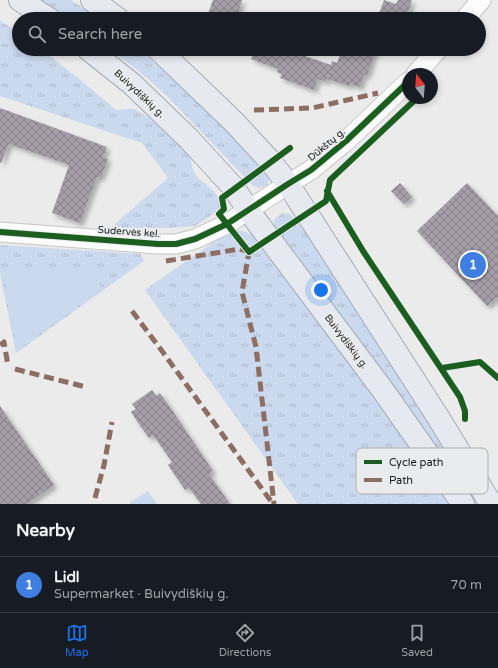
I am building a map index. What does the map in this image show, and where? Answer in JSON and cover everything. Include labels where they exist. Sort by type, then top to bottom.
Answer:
[{"type":"main road","points":[[20,0],[38,12]]},
{"type":"main road","points":[[92,0],[108,12]]},
{"type":"main road","name":"Buivydiškių g.","points":[[97,56],[132,84],[189,139],[234,188],[248,210],[382,389],[424,448]]},
{"type":"main road","points":[[165,56],[234,122],[271,162],[288,184],[457,448]]},
{"type":"main road","name":"Buivydiškių g.","points":[[456,494],[463,504]]},
{"type":"main road","points":[[486,494],[492,504]]},
{"type":"street","points":[[471,12],[481,0]]},
{"type":"street","points":[[421,68],[432,56]]},
{"type":"street","name":"Dūkštų g.","points":[[248,210],[310,170],[346,141],[402,88]]},
{"type":"street","name":"Sudervės kel.","points":[[0,232],[158,244],[176,244],[201,236],[227,224],[248,210]]},
{"type":"green space","points":[[38,0],[71,0],[89,12],[57,12]]},
{"type":"green space","points":[[0,21],[12,28],[12,56],[50,56],[116,110],[134,109],[172,137],[189,154],[192,167],[197,176],[218,196],[220,208],[195,226],[171,228],[110,228],[168,178],[142,143],[0,96]]},
{"type":"green space","points":[[119,56],[146,56],[179,83],[226,129],[267,173],[269,180],[267,185],[260,188],[253,186],[168,97],[146,77]]},
{"type":"green space","points":[[282,213],[290,214],[302,226],[447,448],[432,448],[274,229],[274,220]]},
{"type":"green space","points":[[237,230],[255,236],[415,448],[356,448],[356,494],[446,494],[453,504],[298,504],[145,290],[224,235]]},
{"type":"green space","points":[[0,245],[141,254],[144,261],[16,353],[0,273]]},
{"type":"green space","points":[[98,270],[101,290],[18,349],[3,271]]},
{"type":"green space","points":[[148,491],[157,504],[129,503]]},
{"type":"green space","points":[[466,494],[477,494],[483,504],[473,504]]},
{"type":"building","points":[[213,0],[242,0],[239,10],[241,10],[240,12],[209,12]]},
{"type":"building","points":[[384,0],[396,4],[398,0],[412,0],[408,12],[380,12]]},
{"type":"building","points":[[252,56],[305,56],[331,65],[332,61],[337,63],[340,56],[374,56],[367,76],[364,75],[360,87],[350,84],[349,86],[327,79],[326,82],[318,79],[314,90],[280,78],[282,74],[277,72],[278,69],[251,59]]},
{"type":"building","points":[[0,108],[107,147],[103,157],[108,159],[101,178],[97,177],[80,223],[52,213],[69,165],[9,144],[0,163]]},
{"type":"building","points":[[400,183],[412,197],[404,204],[391,191]]},
{"type":"building","points":[[467,183],[498,216],[498,297],[487,306],[417,231]]},
{"type":"building","points":[[152,390],[156,396],[160,393],[172,410],[213,471],[209,474],[230,504],[201,504],[189,488],[185,490],[168,465],[172,462],[153,435],[149,438],[141,427],[131,412],[136,409],[132,404]]},
{"type":"building","points":[[0,406],[54,485],[27,504],[0,504]]},
{"type":"marked path","points":[[254,110],[312,108],[378,93]]},
{"type":"marked path","points":[[166,261],[240,249],[249,252]]},
{"type":"marked path","points":[[251,250],[249,252],[242,292],[256,347],[274,504]]},
{"type":"marked path","points":[[132,311],[273,504]]},
{"type":"marked path","points":[[0,345],[4,342],[8,366]]},
{"type":"marked path","points":[[15,369],[86,387]]},
{"type":"marked path","points":[[95,498],[104,465],[112,422]]},
{"type":"cycle path","points":[[0,232],[158,244],[176,244],[195,239],[227,224],[311,170],[346,141],[402,88]]},
{"type":"cycle path","points":[[290,148],[222,198],[224,209],[219,214],[249,252],[326,201],[330,180],[411,104]]},
{"type":"cycle path","points":[[327,191],[363,251],[460,397],[465,411],[465,419]]},
{"type":"cycle path","points":[[442,368],[480,362],[498,378]]},
{"type":"place","name":"Lidl","points":[[473,265]]}]
